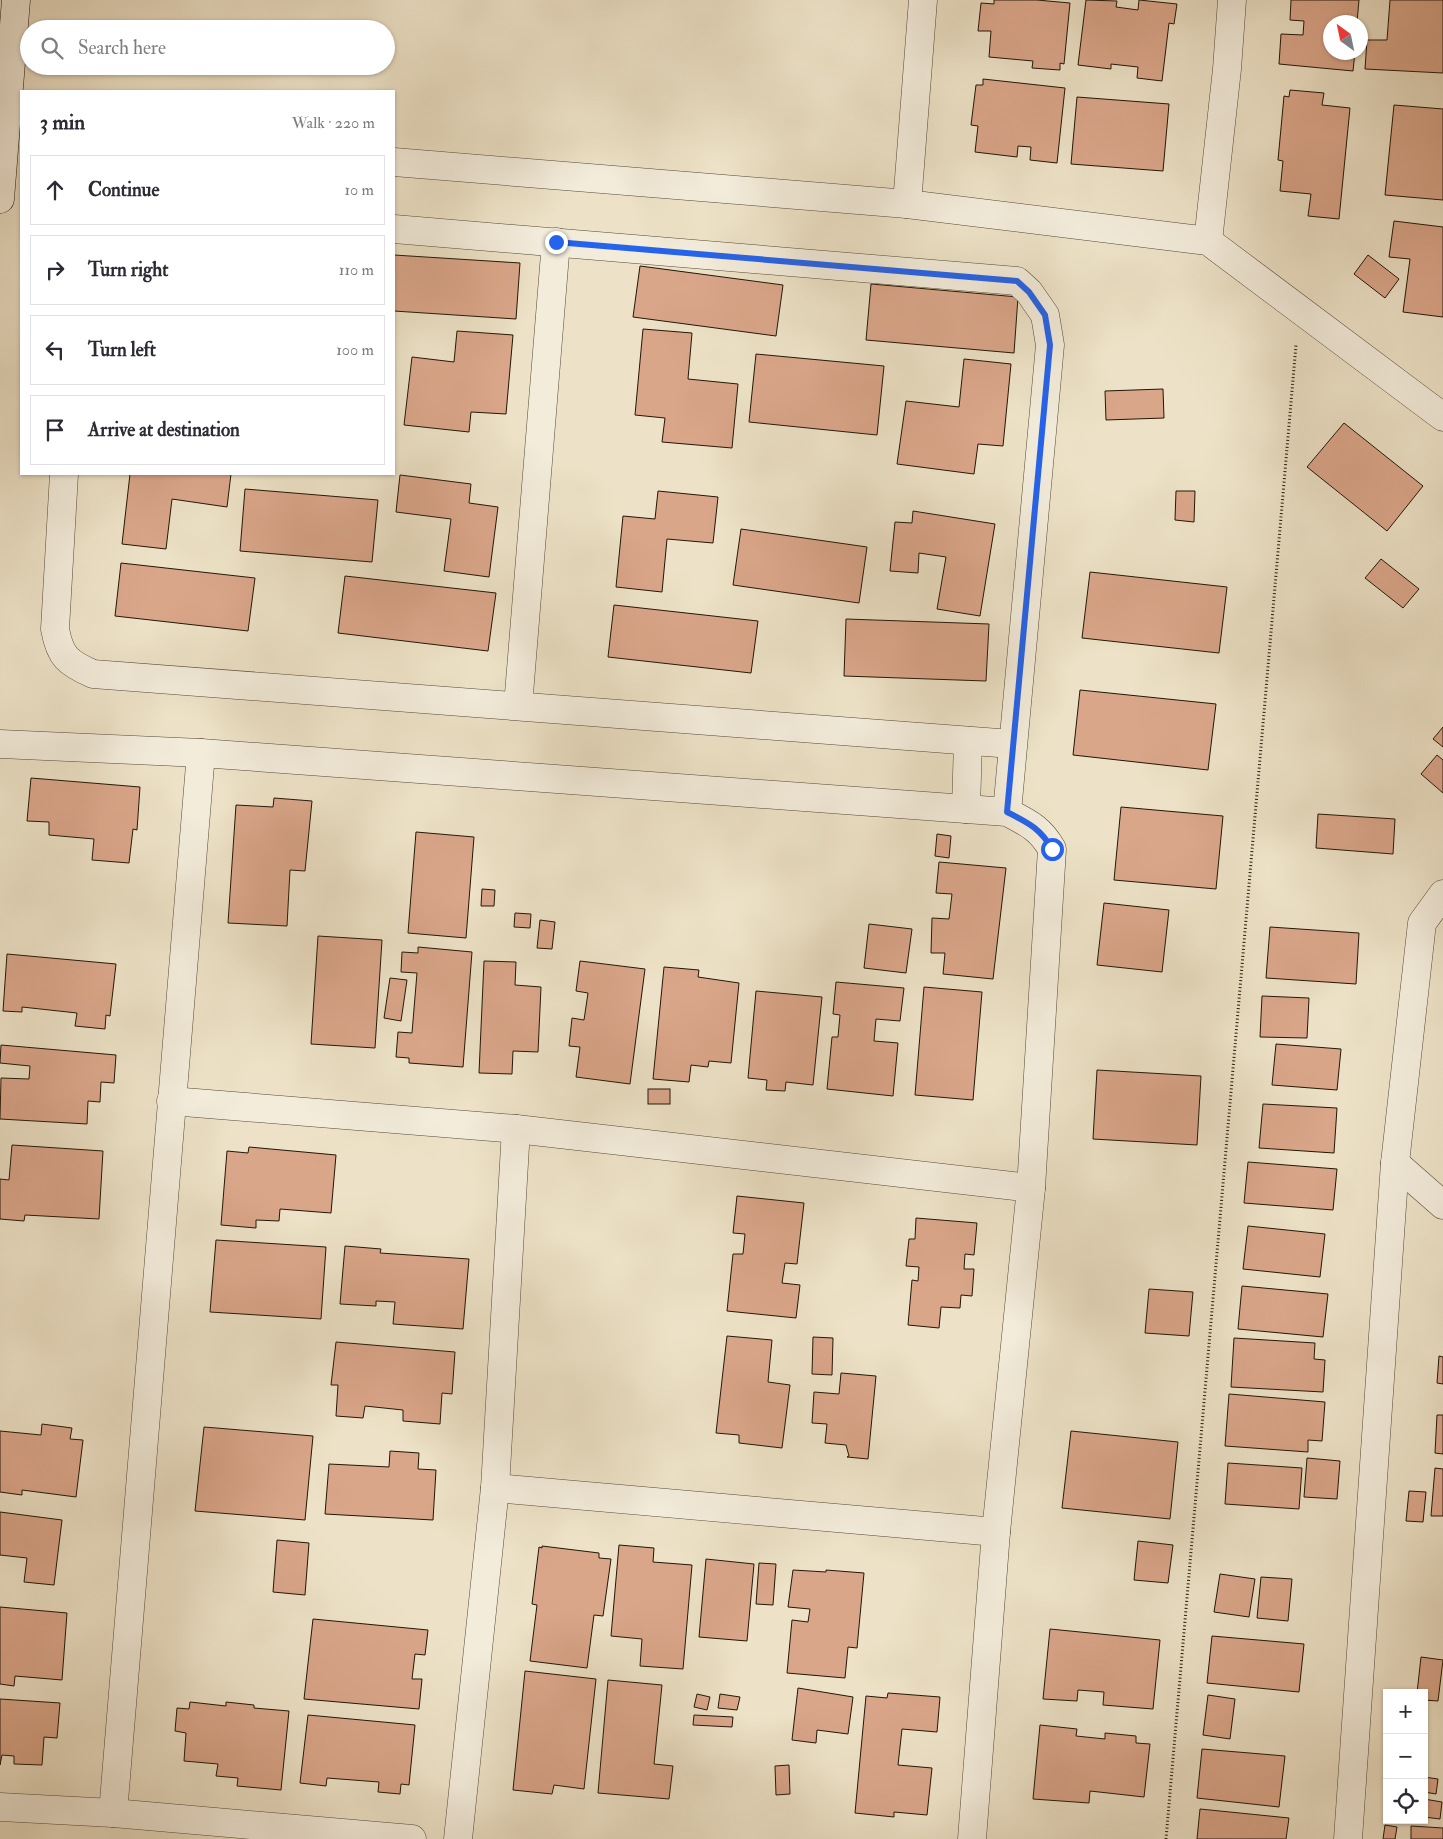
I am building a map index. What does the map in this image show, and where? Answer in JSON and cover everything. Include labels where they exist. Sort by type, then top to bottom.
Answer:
[{"type":"street","points":[[0,199],[14,130],[16,0]]},
{"type":"street","points":[[907,204],[923,0]]},
{"type":"street","points":[[1208,241],[1227,68],[1232,0]]},
{"type":"street","points":[[395,162],[907,204],[1208,241],[1440,408]]},
{"type":"street","points":[[395,229],[1017,281],[1029,292],[1045,315],[1050,345],[1007,812]]},
{"type":"street","points":[[518,706],[556,242]]},
{"type":"street","points":[[64,475],[55,629],[58,647],[69,662],[93,674],[1012,744]]},
{"type":"street","points":[[966,809],[968,741]]},
{"type":"street","points":[[0,744],[201,753],[1007,812],[1031,824],[1040,831],[1052,849],[1031,1188],[996,1532],[972,1839]]},
{"type":"street","points":[[113,1814],[201,753]]},
{"type":"street","points":[[1348,1839],[1395,1163],[1422,923],[1443,894]]},
{"type":"street","points":[[171,1101],[516,1129],[1031,1188]]},
{"type":"street","points":[[458,1839],[495,1488],[516,1129]]},
{"type":"street","points":[[1395,1163],[1443,1205]]},
{"type":"street","points":[[495,1488],[996,1532]]},
{"type":"street","points":[[0,1807],[113,1814],[412,1839]]},
{"type":"path","points":[[1166,1839],[1299,308]]},
{"type":"building","points":[[994,0],[1037,0],[1070,3],[1064,64],[1060,63],[1060,70],[1032,68],[1033,61],[989,57],[991,31],[978,31],[981,3],[994,4]]},
{"type":"building","points":[[1086,0],[1117,1],[1116,7],[1138,10],[1139,0],[1177,4],[1174,24],[1169,23],[1162,81],[1137,78],[1138,67],[1111,64],[1111,69],[1078,65]]},
{"type":"building","points":[[1291,0],[1359,0],[1358,15],[1323,15],[1323,60],[1354,60],[1353,71],[1279,64],[1281,34],[1303,35],[1304,21],[1290,20]]},
{"type":"building","points":[[1390,0],[1443,0],[1443,73],[1365,69],[1366,60],[1368,60],[1368,40],[1387,40]]},
{"type":"building","points":[[983,79],[1065,88],[1057,163],[1030,160],[1031,147],[1018,146],[1017,157],[975,152],[978,126],[971,125],[976,85],[983,85]]},
{"type":"building","points":[[1290,90],[1324,93],[1322,105],[1350,108],[1339,219],[1308,216],[1311,194],[1280,191],[1283,161],[1278,160],[1284,96],[1289,97]]},
{"type":"building","points":[[1077,97],[1169,104],[1163,171],[1071,164]]},
{"type":"building","points":[[1394,105],[1443,109],[1443,200],[1385,195]]},
{"type":"building","points":[[1394,221],[1443,227],[1443,317],[1403,312],[1410,259],[1389,257]]},
{"type":"building","points":[[395,255],[520,263],[516,319],[395,311]]},
{"type":"building","points":[[1368,255],[1399,279],[1385,298],[1354,274]]},
{"type":"building","points":[[640,266],[783,285],[776,336],[633,317]]},
{"type":"building","points":[[871,284],[1018,297],[1014,353],[866,340]]},
{"type":"building","points":[[643,329],[692,333],[688,379],[738,384],[732,448],[662,442],[665,418],[635,415]]},
{"type":"building","points":[[457,331],[513,335],[506,414],[471,412],[469,432],[404,425],[412,357],[454,362]]},
{"type":"building","points":[[756,354],[884,366],[877,435],[749,422]]},
{"type":"building","points":[[964,359],[1011,364],[1003,446],[978,444],[974,474],[897,464],[906,401],[959,407]]},
{"type":"building","points":[[1163,389],[1164,418],[1106,420],[1105,391]]},
{"type":"building","points":[[1344,423],[1423,486],[1387,531],[1307,467]]},
{"type":"building","points":[[130,475],[231,475],[227,507],[172,499],[166,549],[122,544]]},
{"type":"building","points":[[400,475],[471,484],[469,503],[498,507],[489,577],[444,571],[451,519],[396,512]]},
{"type":"building","points":[[245,489],[378,500],[372,562],[240,551]]},
{"type":"building","points":[[658,491],[718,497],[713,543],[667,539],[662,592],[616,587],[623,516],[655,519]]},
{"type":"building","points":[[1176,491],[1195,491],[1194,522],[1175,520]]},
{"type":"building","points":[[913,511],[995,524],[980,616],[937,609],[946,557],[919,553],[918,573],[890,571],[895,522],[912,523]]},
{"type":"building","points":[[741,529],[867,547],[859,603],[733,585]]},
{"type":"building","points":[[1381,559],[1419,589],[1403,608],[1365,578]]},
{"type":"building","points":[[121,563],[255,578],[248,631],[115,616]]},
{"type":"building","points":[[1090,572],[1227,587],[1219,653],[1082,638]]},
{"type":"building","points":[[345,576],[496,593],[488,651],[338,633]]},
{"type":"building","points":[[614,605],[758,621],[751,673],[608,657]]},
{"type":"building","points":[[846,619],[989,624],[986,681],[844,676]]},
{"type":"building","points":[[1080,690],[1216,704],[1208,770],[1073,755]]},
{"type":"building","points":[[1443,727],[1443,747],[1433,739]]},
{"type":"building","points":[[1437,755],[1443,760],[1443,793],[1421,774]]},
{"type":"building","points":[[31,778],[140,787],[137,830],[133,829],[129,863],[92,860],[94,839],[49,835],[49,822],[27,821]]},
{"type":"building","points":[[274,798],[312,801],[305,871],[290,870],[287,926],[228,923],[236,805],[273,807]]},
{"type":"building","points":[[1121,807],[1223,816],[1216,889],[1114,880]]},
{"type":"building","points":[[1318,814],[1395,819],[1393,854],[1316,848]]},
{"type":"building","points":[[416,832],[474,837],[466,938],[408,933]]},
{"type":"building","points":[[937,834],[951,836],[949,858],[935,856]]},
{"type":"building","points":[[939,862],[1006,868],[993,979],[943,974],[945,953],[931,953],[932,918],[949,919],[952,894],[936,893]]},
{"type":"building","points":[[482,889],[495,890],[494,906],[481,906]]},
{"type":"building","points":[[1104,903],[1169,910],[1162,972],[1097,965]]},
{"type":"building","points":[[515,913],[531,914],[530,928],[514,927]]},
{"type":"building","points":[[540,920],[555,922],[552,949],[537,948]]},
{"type":"building","points":[[869,924],[912,929],[906,973],[864,968]]},
{"type":"building","points":[[1270,927],[1359,933],[1356,984],[1266,978]]},
{"type":"building","points":[[318,936],[382,940],[375,1048],[311,1044]]},
{"type":"building","points":[[418,947],[472,952],[463,1067],[409,1063],[409,1058],[396,1057],[398,1032],[412,1033],[417,973],[401,972],[402,952],[418,953]]},
{"type":"building","points":[[7,954],[116,964],[110,1016],[106,1015],[105,1029],[75,1026],[77,1013],[22,1007],[22,1012],[3,1011]]},
{"type":"building","points":[[484,961],[516,962],[515,985],[541,987],[538,1052],[513,1051],[512,1074],[479,1073]]},
{"type":"building","points":[[580,961],[645,969],[630,1084],[576,1077],[580,1047],[569,1046],[572,1018],[584,1020],[588,993],[576,991]]},
{"type":"building","points":[[664,967],[699,970],[698,977],[739,983],[731,1063],[709,1061],[708,1067],[691,1065],[689,1082],[653,1079]]},
{"type":"building","points":[[390,978],[407,980],[401,1021],[384,1018]]},
{"type":"building","points":[[836,982],[904,988],[900,1021],[876,1019],[874,1041],[898,1043],[893,1096],[827,1089],[832,1037],[838,1037],[840,1015],[833,1014]]},
{"type":"building","points":[[924,987],[982,992],[973,1100],[915,1095]]},
{"type":"building","points":[[756,991],[822,997],[813,1085],[786,1082],[785,1091],[766,1090],[767,1080],[748,1078]]},
{"type":"building","points":[[1262,996],[1309,998],[1307,1038],[1260,1037]]},
{"type":"building","points":[[1276,1044],[1341,1049],[1337,1090],[1272,1085]]},
{"type":"building","points":[[1,1045],[116,1055],[114,1083],[101,1082],[100,1102],[88,1101],[87,1124],[0,1119],[1,1078],[29,1079],[30,1066],[0,1063]]},
{"type":"building","points":[[1097,1070],[1201,1076],[1197,1145],[1093,1139]]},
{"type":"building","points":[[648,1089],[670,1089],[670,1104],[648,1104]]},
{"type":"building","points":[[1263,1104],[1337,1108],[1334,1153],[1259,1148]]},
{"type":"building","points":[[12,1145],[103,1151],[99,1219],[25,1215],[24,1221],[0,1219],[0,1179],[9,1180]]},
{"type":"building","points":[[249,1147],[336,1155],[331,1213],[280,1209],[279,1221],[256,1220],[256,1228],[221,1225],[227,1151],[248,1153]]},
{"type":"building","points":[[1248,1162],[1337,1169],[1333,1210],[1244,1203]]},
{"type":"building","points":[[737,1196],[804,1203],[797,1264],[785,1263],[782,1283],[800,1285],[796,1318],[727,1311],[733,1254],[743,1254],[745,1234],[733,1233]]},
{"type":"building","points":[[916,1218],[977,1223],[974,1255],[965,1254],[964,1269],[974,1269],[972,1296],[961,1295],[960,1308],[941,1307],[939,1328],[908,1325],[912,1280],[918,1281],[919,1267],[906,1266],[909,1239],[915,1239]]},
{"type":"building","points":[[1248,1226],[1325,1234],[1320,1277],[1243,1269]]},
{"type":"building","points":[[216,1240],[326,1247],[321,1319],[210,1312]]},
{"type":"building","points":[[345,1246],[381,1249],[380,1253],[469,1259],[463,1329],[393,1324],[395,1302],[376,1301],[376,1306],[340,1304]]},
{"type":"building","points":[[1242,1286],[1328,1294],[1323,1337],[1238,1329]]},
{"type":"building","points":[[1149,1289],[1193,1292],[1189,1336],[1145,1333]]},
{"type":"building","points":[[727,1336],[772,1340],[768,1382],[790,1385],[782,1448],[739,1443],[739,1435],[716,1433]]},
{"type":"building","points":[[813,1337],[833,1338],[832,1375],[812,1374]]},
{"type":"building","points":[[1234,1338],[1315,1343],[1314,1359],[1325,1360],[1323,1392],[1231,1387]]},
{"type":"building","points":[[336,1342],[455,1352],[452,1394],[442,1393],[440,1424],[403,1421],[403,1410],[365,1406],[363,1418],[336,1416],[338,1385],[331,1385]]},
{"type":"building","points":[[1439,1356],[1443,1357],[1443,1384],[1437,1383]]},
{"type":"building","points":[[841,1373],[876,1376],[868,1459],[847,1457],[849,1456],[846,1445],[825,1443],[827,1424],[812,1423],[814,1392],[839,1394]]},
{"type":"building","points":[[1229,1394],[1325,1402],[1322,1441],[1308,1440],[1308,1452],[1225,1446]]},
{"type":"building","points":[[1437,1415],[1443,1415],[1443,1454],[1435,1453]]},
{"type":"building","points":[[42,1424],[72,1428],[70,1439],[83,1440],[76,1497],[22,1490],[22,1495],[0,1492],[0,1431],[41,1435]]},
{"type":"building","points":[[204,1427],[313,1436],[305,1520],[195,1511]]},
{"type":"building","points":[[1071,1431],[1178,1442],[1170,1519],[1062,1508]]},
{"type":"building","points":[[390,1451],[419,1453],[418,1469],[436,1470],[433,1520],[325,1514],[329,1464],[389,1467]]},
{"type":"building","points":[[1307,1458],[1340,1461],[1337,1499],[1304,1497]]},
{"type":"building","points":[[1228,1463],[1302,1468],[1299,1509],[1225,1504]]},
{"type":"building","points":[[1435,1468],[1443,1469],[1443,1516],[1431,1516]]},
{"type":"building","points":[[1409,1491],[1426,1492],[1423,1522],[1406,1521]]},
{"type":"building","points":[[0,1512],[62,1520],[54,1585],[24,1582],[27,1558],[0,1555]]},
{"type":"building","points":[[277,1540],[309,1543],[305,1595],[273,1592]]},
{"type":"building","points":[[1138,1541],[1173,1545],[1168,1583],[1134,1580]]},
{"type":"building","points":[[619,1545],[654,1548],[653,1562],[692,1565],[683,1669],[640,1666],[642,1639],[611,1636]]},
{"type":"building","points":[[542,1546],[599,1553],[599,1558],[611,1559],[603,1616],[594,1615],[587,1668],[530,1661],[537,1605],[532,1604],[539,1547],[542,1548]]},
{"type":"building","points":[[706,1559],[754,1564],[747,1641],[699,1637]]},
{"type":"building","points":[[759,1563],[776,1564],[773,1605],[756,1604]]},
{"type":"building","points":[[793,1570],[864,1573],[857,1648],[848,1647],[845,1678],[787,1673],[792,1620],[808,1622],[810,1609],[788,1607]]},
{"type":"building","points":[[1220,1574],[1255,1579],[1249,1617],[1214,1612]]},
{"type":"building","points":[[1261,1577],[1292,1579],[1288,1621],[1257,1618]]},
{"type":"building","points":[[0,1607],[67,1613],[62,1680],[15,1676],[14,1686],[0,1684]]},
{"type":"building","points":[[313,1619],[428,1630],[425,1655],[415,1654],[412,1679],[422,1679],[419,1709],[304,1699]]},
{"type":"building","points":[[1050,1629],[1160,1640],[1153,1709],[1103,1705],[1104,1692],[1078,1690],[1077,1701],[1043,1699]]},
{"type":"building","points":[[1212,1636],[1304,1644],[1299,1692],[1207,1683]]},
{"type":"building","points":[[1421,1657],[1443,1660],[1438,1701],[1428,1700],[1428,1689],[1417,1689]]},
{"type":"building","points":[[525,1671],[596,1679],[584,1789],[554,1785],[552,1794],[513,1790]]},
{"type":"building","points":[[608,1680],[662,1685],[654,1764],[673,1766],[669,1799],[598,1793]]},
{"type":"building","points":[[798,1688],[853,1697],[848,1734],[817,1730],[816,1743],[792,1740]]},
{"type":"building","points":[[888,1693],[940,1697],[937,1732],[902,1729],[898,1765],[932,1768],[927,1815],[894,1812],[894,1817],[855,1813],[866,1696],[887,1698]]},
{"type":"building","points":[[697,1694],[710,1697],[707,1710],[694,1707]]},
{"type":"building","points":[[720,1694],[740,1697],[737,1710],[718,1708]]},
{"type":"building","points":[[1208,1695],[1235,1699],[1230,1739],[1203,1735]]},
{"type":"building","points":[[0,1699],[60,1703],[57,1738],[44,1737],[42,1765],[14,1764],[14,1756],[2,1755],[0,1765]]},
{"type":"building","points":[[190,1702],[226,1706],[226,1702],[254,1705],[254,1708],[289,1711],[281,1790],[237,1786],[238,1778],[216,1776],[218,1764],[184,1761],[186,1733],[175,1731],[177,1708],[189,1709]]},
{"type":"building","points":[[308,1715],[415,1725],[409,1785],[401,1784],[400,1794],[378,1792],[379,1782],[327,1778],[326,1786],[300,1783]]},
{"type":"building","points":[[694,1715],[733,1717],[732,1727],[693,1725]]},
{"type":"building","points":[[1040,1725],[1077,1729],[1076,1736],[1105,1739],[1105,1733],[1136,1736],[1136,1743],[1150,1744],[1144,1797],[1090,1791],[1089,1803],[1033,1799]]},
{"type":"building","points":[[1202,1749],[1285,1756],[1279,1807],[1197,1798]]},
{"type":"building","points":[[789,1765],[790,1794],[776,1795],[775,1766]]},
{"type":"building","points":[[1428,1778],[1438,1779],[1436,1794],[1428,1793]]},
{"type":"building","points":[[1428,1800],[1442,1802],[1440,1819],[1428,1818]]},
{"type":"building","points":[[1200,1809],[1289,1818],[1286,1839],[1197,1839]]},
{"type":"building","points":[[1385,1825],[1397,1827],[1395,1839],[1383,1839]]},
{"type":"building","points":[[1411,1826],[1443,1828],[1443,1839],[1411,1839]]},
{"type":"route","points":[[556,242],[1017,281],[1029,292],[1045,315],[1050,345],[1007,812],[1031,824],[1040,831],[1052,849]]}]
